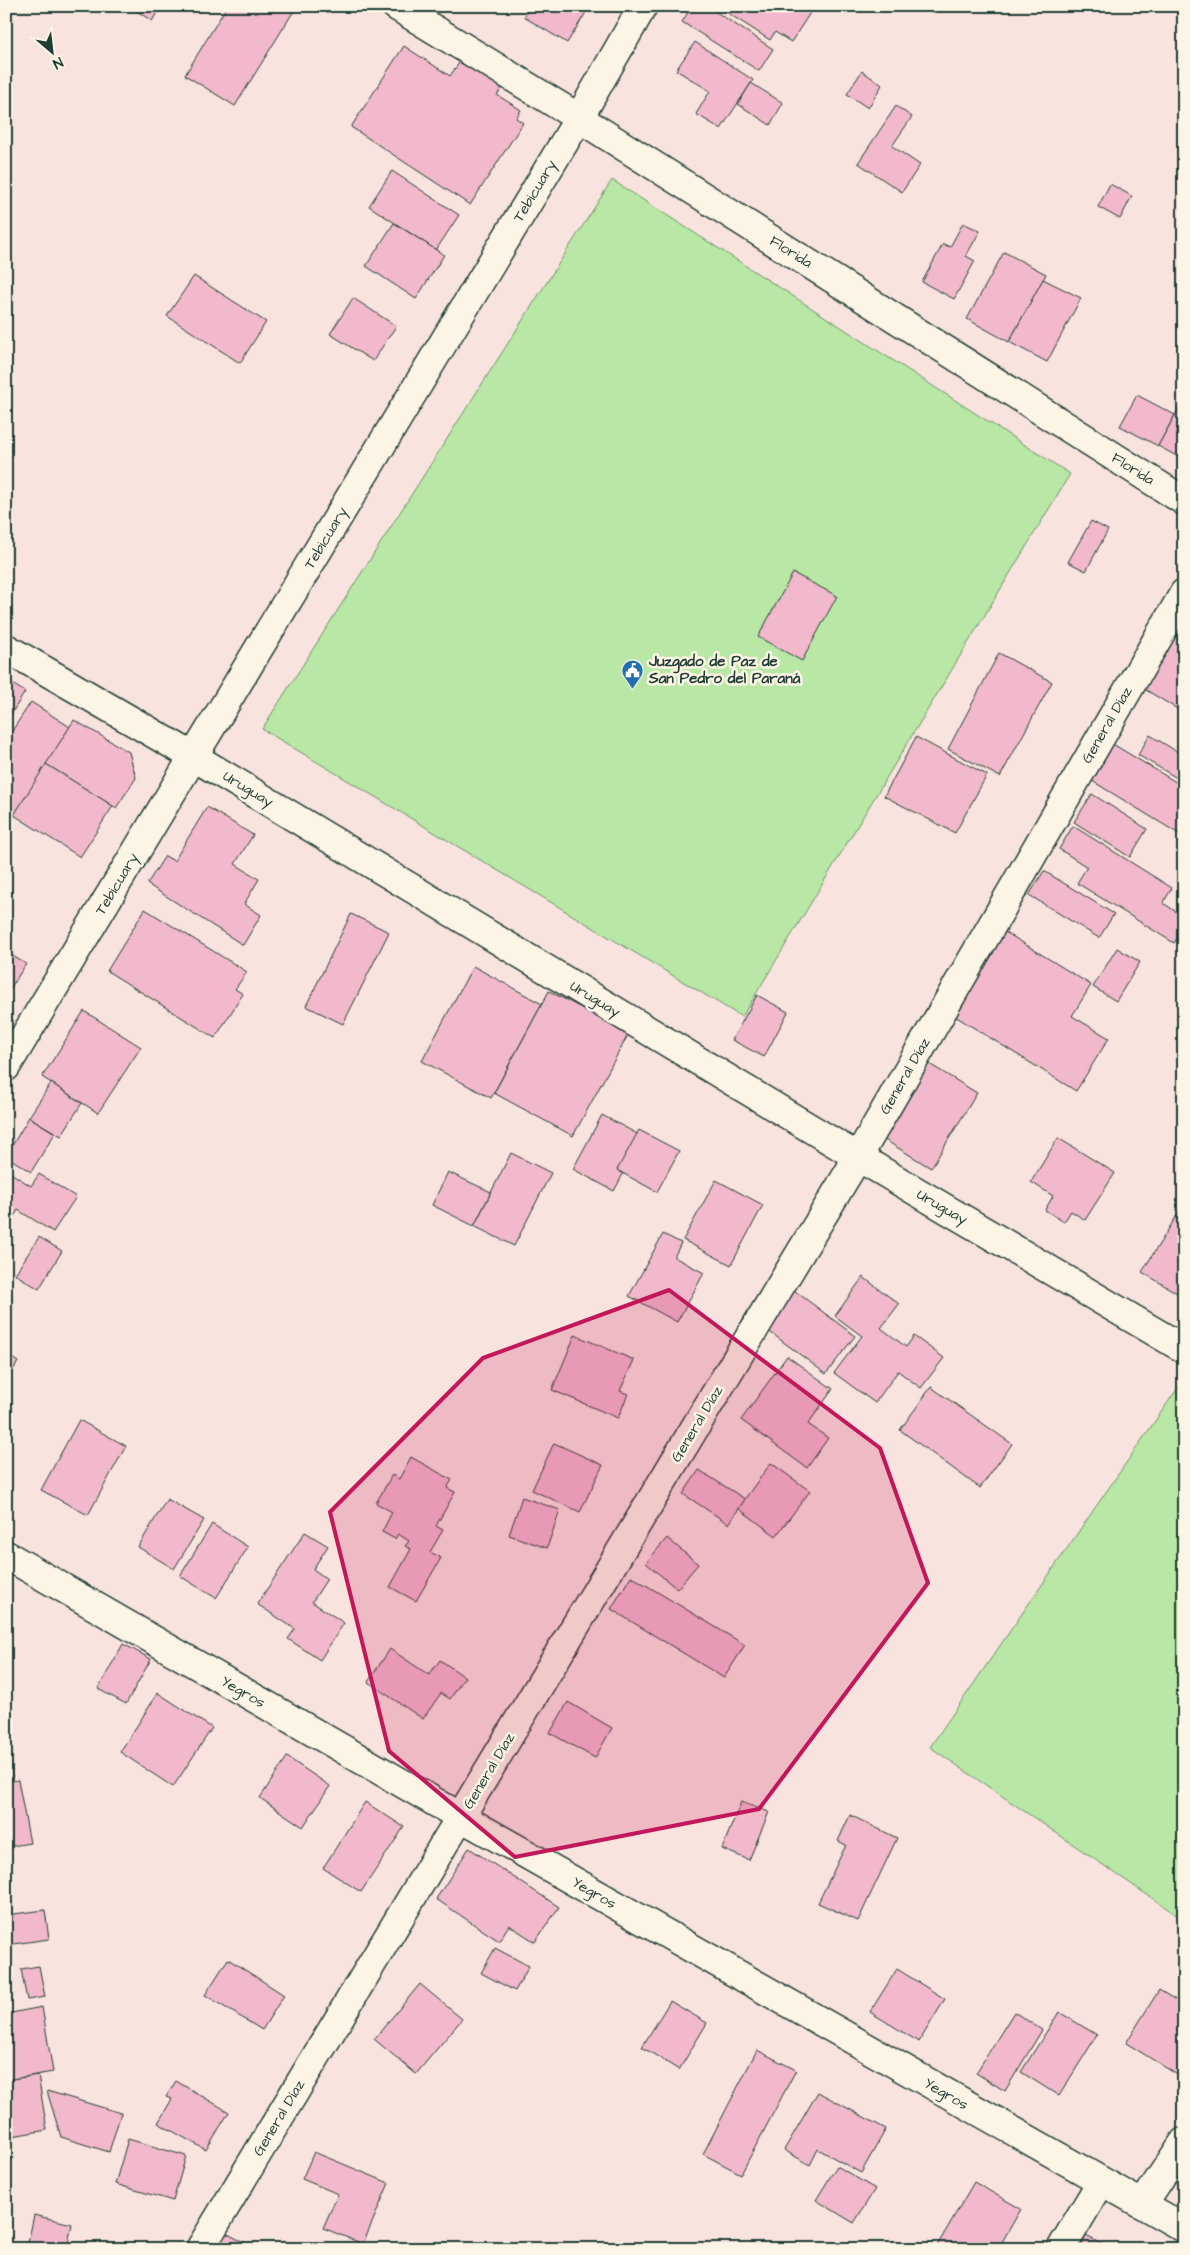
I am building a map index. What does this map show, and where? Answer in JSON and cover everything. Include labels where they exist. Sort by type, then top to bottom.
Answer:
[{"type":"street","name":"Florida","points":[[396,6],[579,118],[1184,501]]},
{"type":"street","name":"Tebicuary","points":[[6,1067],[579,118],[643,6]]},
{"type":"street","name":"General Díaz","points":[[200,2249],[858,1157],[1184,593]]},
{"type":"street","name":"Uruguay","points":[[6,648],[194,757],[858,1157],[1184,1349]]},
{"type":"street","name":"Yegros","points":[[6,1555],[461,1817],[1184,2228]]},
{"type":"street","points":[[1143,2204],[1184,2142]]},
{"type":"street","points":[[1061,2249],[1101,2182]]},
{"type":"highlighted area","points":[[669,1290],[880,1448],[928,1583],[759,1809],[515,1857],[389,1751],[330,1512],[483,1358]]},
{"type":"green space","points":[[612,180],[1070,474],[742,1017],[262,729]]},
{"type":"green space","points":[[1184,1379],[1184,1920],[930,1747]]},
{"type":"building","points":[[129,6],[161,6],[152,21]]},
{"type":"building","points":[[227,6],[291,6],[295,9],[235,106],[185,75]]},
{"type":"building","points":[[531,6],[590,6],[567,43],[524,17]]},
{"type":"building","points":[[692,6],[707,6],[773,49],[759,71],[682,22]]},
{"type":"building","points":[[722,6],[800,6],[810,13],[791,42],[775,32],[770,40],[720,8]]},
{"type":"building","points":[[695,42],[753,80],[721,129],[696,114],[710,91],[676,70]]},
{"type":"building","points":[[404,46],[450,76],[461,60],[503,87],[497,95],[521,110],[516,118],[523,123],[470,205],[351,127]]},
{"type":"building","points":[[862,71],[882,85],[868,108],[847,94]]},
{"type":"building","points":[[751,83],[783,103],[770,125],[738,104]]},
{"type":"building","points":[[896,106],[912,117],[892,146],[920,165],[902,192],[858,163]]},
{"type":"building","points":[[392,171],[459,215],[436,250],[369,206]]},
{"type":"building","points":[[1110,184],[1132,196],[1120,219],[1098,207]]},
{"type":"building","points":[[394,223],[444,255],[416,299],[366,266]]},
{"type":"building","points":[[963,223],[980,231],[966,256],[975,261],[954,299],[922,282],[943,244],[950,247]]},
{"type":"building","points":[[1004,252],[1046,274],[1009,342],[967,319]]},
{"type":"building","points":[[194,276],[266,322],[240,363],[167,316]]},
{"type":"building","points":[[1043,279],[1081,298],[1047,362],[1009,342]]},
{"type":"building","points":[[353,298],[396,326],[373,361],[330,334]]},
{"type":"building","points":[[1137,395],[1175,415],[1158,446],[1120,426]]},
{"type":"building","points":[[1184,399],[1184,460],[1158,446]]},
{"type":"building","points":[[1091,521],[1108,530],[1086,571],[1068,562]]},
{"type":"building","points":[[793,573],[837,596],[802,661],[758,637]]},
{"type":"building","points":[[1184,618],[1184,713],[1141,687]]},
{"type":"building","points":[[999,653],[1052,682],[1000,777],[948,749]]},
{"type":"building","points":[[6,680],[25,692],[6,722]]},
{"type":"building","points":[[31,702],[70,727],[11,821],[6,818],[6,740]]},
{"type":"building","points":[[74,720],[129,752],[136,778],[116,808],[46,764]]},
{"type":"building","points":[[1150,735],[1184,756],[1184,767],[1177,778],[1138,755]]},
{"type":"building","points":[[916,737],[987,775],[955,833],[884,796]]},
{"type":"building","points":[[1111,743],[1184,787],[1184,837],[1089,779]]},
{"type":"building","points":[[46,764],[113,806],[80,857],[14,815]]},
{"type":"building","points":[[1092,794],[1147,829],[1130,857],[1074,822]]},
{"type":"building","points":[[207,807],[253,835],[235,864],[259,879],[244,904],[261,915],[243,945],[147,884],[165,856],[174,861]]},
{"type":"building","points":[[1073,826],[1172,888],[1163,903],[1184,917],[1184,927],[1174,943],[1077,883],[1087,867],[1059,849]]},
{"type":"building","points":[[1044,871],[1114,914],[1099,938],[1029,895]]},
{"type":"building","points":[[145,909],[247,972],[235,989],[243,994],[215,1038],[107,971]]},
{"type":"building","points":[[351,914],[389,932],[343,1024],[306,1006]]},
{"type":"building","points":[[1002,930],[1091,985],[1072,1016],[1109,1038],[1076,1091],[950,1013]]},
{"type":"building","points":[[1117,948],[1140,962],[1116,1001],[1093,987]]},
{"type":"building","points":[[6,952],[26,964],[6,995]]},
{"type":"building","points":[[473,966],[542,1004],[491,1098],[422,1061]]},
{"type":"building","points":[[549,991],[629,1033],[573,1136],[494,1093]]},
{"type":"building","points":[[757,995],[788,1012],[764,1057],[732,1040]]},
{"type":"building","points":[[84,1011],[141,1047],[98,1113],[42,1077]]},
{"type":"building","points":[[926,1062],[977,1093],[931,1168],[880,1137]]},
{"type":"building","points":[[51,1083],[82,1103],[61,1136],[29,1117]]},
{"type":"building","points":[[602,1115],[643,1137],[614,1191],[573,1169]]},
{"type":"building","points":[[29,1117],[55,1133],[31,1172],[6,1156]]},
{"type":"building","points":[[639,1130],[679,1151],[657,1192],[617,1170]]},
{"type":"building","points":[[1058,1138],[1115,1173],[1085,1220],[1071,1211],[1064,1222],[1045,1210],[1053,1196],[1031,1182]]},
{"type":"building","points":[[511,1153],[551,1173],[514,1246],[474,1226]]},
{"type":"building","points":[[6,1170],[31,1186],[39,1174],[76,1197],[53,1232],[18,1210],[6,1229]]},
{"type":"building","points":[[448,1172],[491,1192],[474,1226],[432,1205]]},
{"type":"building","points":[[716,1180],[763,1205],[731,1265],[683,1240]]},
{"type":"building","points":[[1184,1204],[1184,1283],[1177,1293],[1142,1272]]},
{"type":"building","points":[[663,1234],[681,1243],[674,1257],[704,1273],[677,1322],[629,1296]]},
{"type":"building","points":[[39,1237],[62,1251],[39,1289],[15,1274]]},
{"type":"building","points":[[863,1277],[899,1304],[881,1328],[906,1347],[914,1336],[944,1358],[921,1388],[898,1371],[875,1403],[834,1373],[862,1336],[835,1316]]},
{"type":"building","points":[[791,1288],[855,1336],[826,1374],[762,1326]]},
{"type":"building","points":[[575,1335],[634,1360],[620,1391],[628,1394],[618,1418],[552,1390]]},
{"type":"building","points":[[6,1354],[18,1362],[6,1381]]},
{"type":"building","points":[[787,1356],[833,1389],[808,1424],[828,1438],[807,1468],[741,1420]]},
{"type":"building","points":[[931,1387],[1012,1444],[980,1488],[900,1430]]},
{"type":"building","points":[[79,1420],[126,1446],[88,1515],[41,1490]]},
{"type":"building","points":[[554,1443],[603,1465],[580,1512],[532,1490]]},
{"type":"building","points":[[411,1457],[452,1480],[447,1488],[455,1492],[436,1526],[443,1530],[430,1552],[441,1558],[416,1601],[390,1587],[411,1549],[405,1546],[409,1541],[398,1534],[395,1539],[382,1532],[392,1512],[376,1503],[392,1475],[399,1479]]},
{"type":"building","points":[[771,1463],[810,1491],[776,1536],[738,1508]]},
{"type":"building","points":[[699,1470],[745,1499],[729,1524],[683,1494]]},
{"type":"building","points":[[522,1497],[560,1510],[547,1548],[509,1535]]},
{"type":"building","points":[[167,1499],[204,1520],[174,1569],[138,1547]]},
{"type":"building","points":[[212,1524],[248,1547],[216,1598],[180,1576]]},
{"type":"building","points":[[305,1532],[328,1546],[313,1569],[327,1579],[312,1602],[344,1623],[320,1660],[288,1639],[295,1629],[257,1604]]},
{"type":"building","points":[[667,1538],[698,1564],[677,1589],[646,1563]]},
{"type":"building","points":[[631,1576],[745,1645],[724,1678],[611,1609]]},
{"type":"building","points":[[123,1644],[151,1659],[126,1704],[98,1689]]},
{"type":"building","points":[[390,1649],[429,1675],[440,1660],[465,1677],[450,1699],[441,1693],[423,1719],[368,1682]]},
{"type":"building","points":[[158,1693],[212,1728],[173,1787],[120,1752]]},
{"type":"building","points":[[568,1702],[612,1728],[595,1758],[550,1733]]},
{"type":"building","points":[[6,1742],[13,1781],[6,1782]]},
{"type":"building","points":[[287,1757],[330,1786],[303,1827],[260,1798]]},
{"type":"building","points":[[18,1780],[30,1843],[6,1847],[6,1782]]},
{"type":"building","points":[[365,1802],[404,1827],[361,1892],[323,1868]]},
{"type":"building","points":[[741,1802],[769,1812],[749,1860],[722,1849]]},
{"type":"building","points":[[850,1815],[897,1838],[858,1921],[818,1903],[846,1845],[838,1841]]},
{"type":"building","points":[[469,1848],[559,1907],[535,1942],[509,1925],[499,1941],[436,1899]]},
{"type":"building","points":[[45,1910],[49,1939],[6,1945],[6,1915]]},
{"type":"building","points":[[495,1948],[529,1966],[515,1991],[481,1973]]},
{"type":"building","points":[[228,1959],[284,1995],[262,2030],[205,1995]]},
{"type":"building","points":[[39,1966],[45,1997],[27,2000],[21,1969]]},
{"type":"building","points":[[897,1969],[945,1999],[919,2042],[870,2012]]},
{"type":"building","points":[[420,1984],[462,2019],[416,2074],[374,2039]]},
{"type":"building","points":[[1159,1990],[1184,2005],[1184,2079],[1126,2043]]},
{"type":"building","points":[[670,2001],[707,2023],[679,2070],[642,2047]]},
{"type":"building","points":[[42,2007],[53,2072],[6,2080],[6,2014]]},
{"type":"building","points":[[1014,2012],[1042,2030],[1005,2091],[976,2073]]},
{"type":"building","points":[[1059,2012],[1097,2035],[1059,2096],[1021,2072]]},
{"type":"building","points":[[757,2050],[796,2070],[741,2174],[703,2154]]},
{"type":"building","points":[[38,2075],[47,2130],[6,2137],[6,2080]]},
{"type":"building","points":[[176,2081],[229,2112],[206,2150],[158,2123],[172,2099],[166,2097]]},
{"type":"building","points":[[47,2091],[121,2113],[109,2152],[61,2137]]},
{"type":"building","points":[[818,2092],[886,2129],[861,2173],[818,2149],[810,2165],[784,2150]]},
{"type":"building","points":[[128,2139],[186,2156],[173,2201],[115,2184]]},
{"type":"building","points":[[314,2152],[389,2183],[363,2244],[323,2228],[338,2194],[302,2179]]},
{"type":"building","points":[[837,2166],[875,2189],[854,2223],[816,2200]]},
{"type":"building","points":[[974,2182],[1021,2209],[998,2249],[941,2249],[937,2246]]},
{"type":"building","points":[[34,2215],[72,2224],[67,2249],[27,2248]]},
{"type":"building","points":[[224,2232],[256,2249],[215,2249]]},
{"type":"building","points":[[1086,2236],[1111,2249],[1080,2249]]},
{"type":"place","name":"Juzgado de Paz de San Pedro del Paraná","points":[[633,689]]}]
